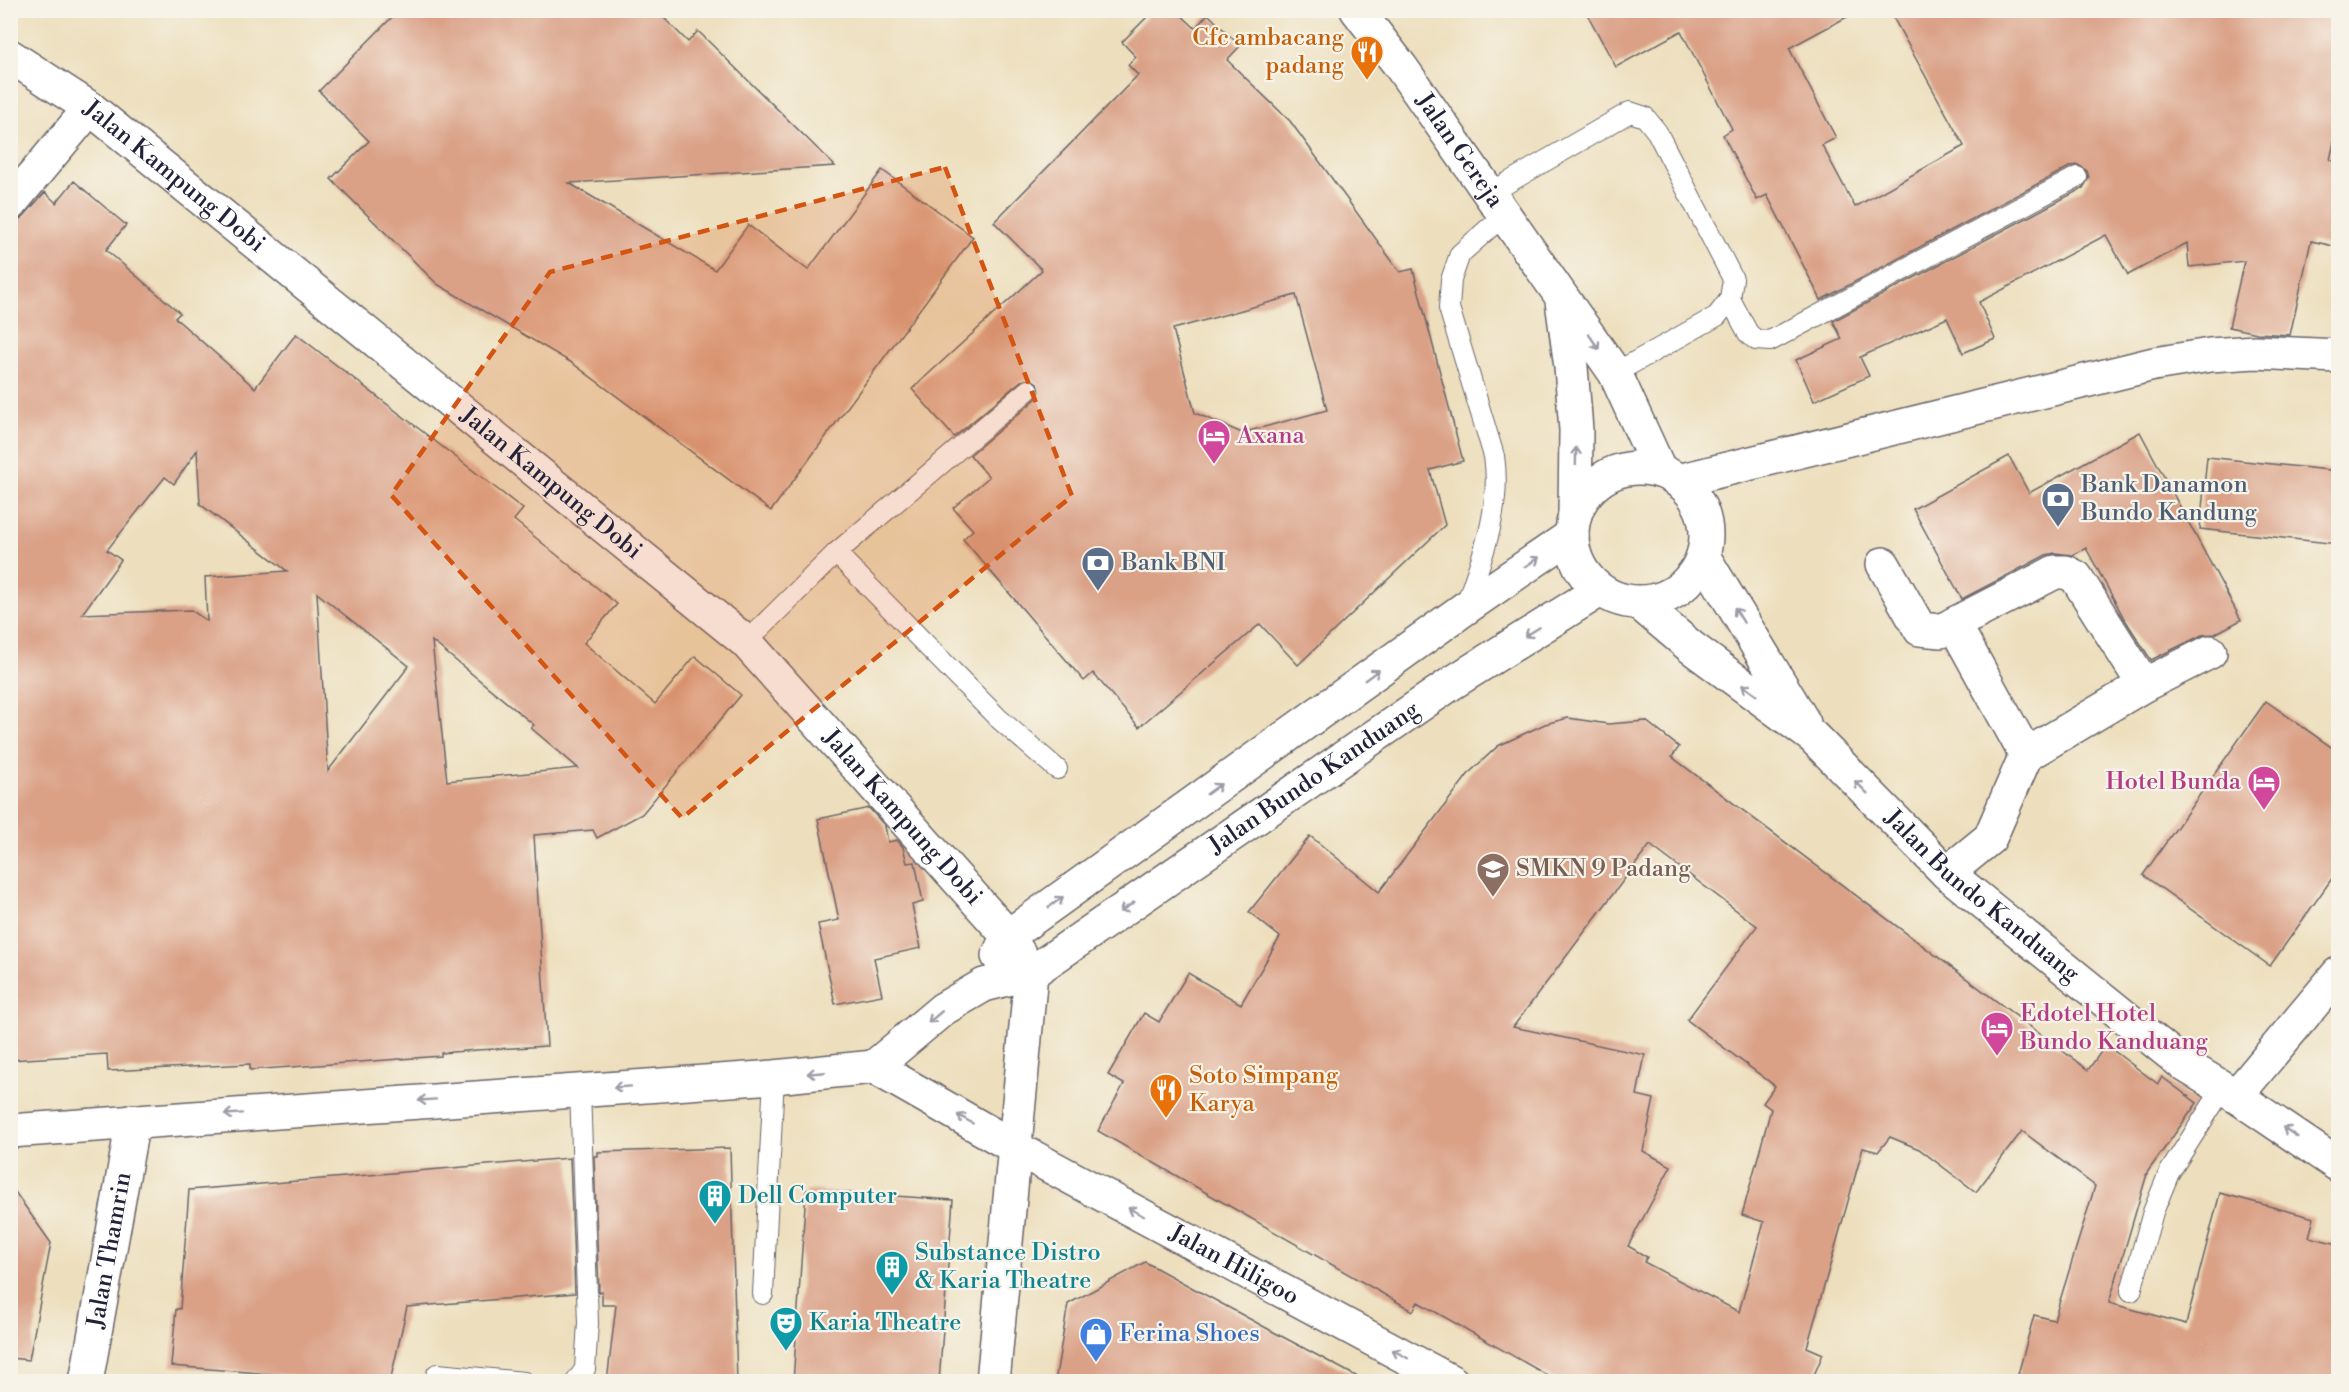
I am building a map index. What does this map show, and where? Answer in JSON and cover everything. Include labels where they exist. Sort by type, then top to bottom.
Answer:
[{"type":"main road","name":"Jalan Gereja","points":[[1357,10],[1401,67],[1615,373],[1669,476]]},
{"type":"main road","name":"Jalan Kampung Dobi","points":[[10,56],[90,108],[746,642],[1008,936],[1031,973]]},
{"type":"main road","points":[[10,204],[90,108]]},
{"type":"main road","points":[[984,985],[1008,936],[1141,843],[1464,609],[1574,525],[1585,496],[1600,481],[1619,471],[1639,468],[1669,476],[1693,496],[1703,514],[1706,535],[1703,556],[1693,575],[1678,590],[1660,599],[1639,603],[1618,599],[1600,590],[1585,575],[1575,556],[1574,525],[1576,430],[1572,367],[1561,293]]},
{"type":"main road","points":[[1669,476],[2154,364],[2210,355],[2254,352],[2338,357]]},
{"type":"main road","points":[[1703,556],[1813,737]]},
{"type":"main road","points":[[1883,564],[1920,629],[1932,632],[1941,631],[2055,572],[2066,572],[2076,577],[2144,686]]},
{"type":"main road","name":"Jalan Bundo Kanduang","points":[[1031,973],[1452,682],[1600,590]]},
{"type":"main road","points":[[1639,603],[1691,647],[1813,737]]},
{"type":"main road","points":[[1954,624],[2026,755]]},
{"type":"main road","points":[[1947,873],[1990,838],[2026,755],[2144,686],[2210,652]]},
{"type":"main road","name":"Jalan Bundo Kanduang","points":[[1813,737],[1947,873],[2183,1064],[2230,1092],[2338,1165]]},
{"type":"main road","points":[[1141,843],[1167,879]]},
{"type":"main road","points":[[10,1131],[774,1077],[874,1067],[943,1009],[984,985],[1031,973],[993,1382]]},
{"type":"main road","points":[[2230,1092],[2338,974]]},
{"type":"main road","name":"Jalan Hiligoo","points":[[874,1067],[1016,1148],[1452,1382]]},
{"type":"main road","name":"Jalan Thamrin","points":[[86,1382],[133,1121]]},
{"type":"lane","points":[[1464,609],[1487,543],[1495,507],[1497,478],[1494,456],[1449,308],[1451,280],[1460,254],[1497,204],[1630,112],[1645,117],[1657,132],[1732,279],[1730,299],[1717,316],[1615,373]]},
{"type":"lane","points":[[1730,299],[1749,333],[1756,340],[1770,341],[2077,177]]},
{"type":"lane","points":[[746,642],[836,553],[1028,390]]},
{"type":"lane","points":[[836,553],[998,718],[1058,769]]},
{"type":"lane","points":[[763,1294],[774,1077]]},
{"type":"lane","points":[[576,1382],[585,1369],[588,1323],[580,1090]]},
{"type":"lane","points":[[2131,1291],[2153,1212],[2169,1173],[2230,1092]]},
{"type":"lane","points":[[437,1374],[524,1382]]},
{"type":"highlighted area","points":[[945,167],[1072,496],[682,818],[391,495],[550,272]]},
{"type":"building","points":[[399,10],[656,10],[688,42],[698,31],[835,166],[569,183],[715,270],[748,225],[808,270],[882,170],[973,237],[771,511],[572,363],[437,284],[331,179],[369,141],[319,91]]},
{"type":"building","points":[[1585,10],[1860,10],[1789,48],[1836,138],[1822,145],[1855,207],[1964,146],[1889,10],[2338,10],[2338,124],[2330,160],[2338,162],[2338,247],[2311,241],[2290,335],[2257,333],[2229,327],[2244,261],[2189,267],[2187,243],[2128,275],[2106,235],[1979,302],[1995,339],[1963,353],[1947,318],[1860,357],[1869,376],[1814,401],[1796,360],[1842,339],[1833,321],[2083,188],[2089,178],[2087,171],[2078,165],[2071,166],[1821,300],[1767,195],[1757,200],[1723,135],[1732,129],[1681,31],[1616,67]]},
{"type":"building","points":[[1153,11],[1177,11],[1195,28],[1208,14],[1240,46],[1227,60],[1290,121],[1400,272],[1413,269],[1463,461],[1430,470],[1445,525],[1298,665],[1260,624],[1139,727],[1093,673],[1084,681],[963,539],[973,530],[953,508],[989,477],[970,455],[1036,399],[1039,393],[1037,383],[1031,379],[1021,381],[954,437],[912,389],[1042,270],[994,222],[1138,75],[1128,65],[1136,57],[1122,42]],"holes":[[[1296,295],[1327,410],[1242,433],[1195,413],[1173,329]]]},
{"type":"building","points":[[74,181],[126,225],[106,250],[180,313],[175,318],[255,388],[296,334],[523,509],[514,520],[617,604],[584,643],[655,704],[695,656],[741,695],[642,814],[597,838],[593,830],[534,835],[547,1046],[250,1070],[250,1064],[108,1071],[107,1054],[10,1060],[10,222],[17,221],[24,216],[45,192],[56,203]],"holes":[[[197,450],[200,504],[287,571],[205,577],[207,621],[191,610],[82,614],[121,560],[107,550],[165,477],[174,484]],[[317,593],[409,666],[328,771]],[[432,641],[534,725],[531,728],[578,768],[447,781]]]},
{"type":"building","name":"Bank Danamon Bundo Kandung","points":[[2140,432],[2241,620],[2215,634],[2202,635],[2151,660],[2124,618],[2086,548],[2073,555],[2055,553],[2046,555],[1962,599],[1913,509],[2009,456],[2029,493]]},
{"type":"building","points":[[2207,457],[2338,471],[2338,544],[2200,529]]},
{"type":"building","name":"Hotel Bunda","points":[[2266,701],[2338,752],[2338,870],[2270,966],[2143,875]]},
{"type":"building","points":[[1568,718],[1608,724],[1646,721],[1679,747],[1672,757],[2088,1070],[2106,1045],[2158,1084],[2162,1077],[2197,1103],[2146,1174],[2109,1303],[2186,1324],[2220,1193],[2314,1218],[2309,1237],[2338,1244],[2338,1382],[2016,1382],[2034,1315],[2054,1320],[2095,1186],[2022,1131],[1976,1192],[1919,1149],[1890,1137],[1878,1152],[1863,1148],[1807,1347],[1823,1354],[1811,1382],[1559,1382],[1418,1302],[1413,1311],[1098,1131],[1124,1084],[1108,1075],[1144,1013],[1159,1022],[1188,973],[1241,1004],[1280,937],[1249,912],[1310,836],[1379,892],[1470,772],[1498,746],[1545,724]],"holes":[[[1650,845],[1757,926],[1687,1020],[1775,1086],[1763,1103],[1771,1109],[1742,1215],[1764,1222],[1739,1312],[1644,1262],[1647,1257],[1628,1246],[1671,1166],[1643,1151],[1654,1099],[1637,1095],[1645,1055],[1513,1027]]]},
{"type":"building","points":[[869,808],[885,826],[888,842],[897,840],[903,847],[907,863],[915,862],[923,902],[912,905],[921,948],[874,958],[882,995],[835,1004],[818,924],[839,920],[818,819]]},
{"type":"building","points":[[730,1148],[737,1382],[607,1382],[616,1305],[602,1305],[602,1291],[599,1292],[594,1156],[598,1156],[598,1152]]},
{"type":"building","points":[[570,1158],[575,1293],[407,1307],[390,1382],[309,1382],[310,1377],[171,1366],[176,1309],[180,1309],[189,1190]]},
{"type":"building","points":[[10,1185],[51,1243],[29,1360],[10,1358]]},
{"type":"building","name":"Substance Distro & Karia Theatre","points":[[806,1190],[953,1200],[939,1382],[793,1382]]},
{"type":"building","points":[[1145,1262],[1367,1382],[1055,1382],[1068,1304]]},
{"type":"place","name":"Cfc ambacang padang","points":[[1367,81]]},
{"type":"place","name":"Axana","points":[[1214,465]]},
{"type":"place","name":"Bank Danamon Bundo Kandung","points":[[2058,528]]},
{"type":"place","name":"Bank BNI","points":[[1098,592]]},
{"type":"place","name":"Hotel Bunda","points":[[2264,811]]},
{"type":"place","name":"SMKN 9 Padang","points":[[1493,898]]},
{"type":"place","name":"Edotel Hotel Bundo Kanduang","points":[[1997,1057]]},
{"type":"place","name":"Soto Simpang Karya","points":[[1166,1119]]},
{"type":"place","name":"Dell Computer","points":[[715,1225]]},
{"type":"place","name":"Substance Distro & Karia Theatre","points":[[892,1296]]},
{"type":"place","name":"Karia Theatre","points":[[786,1352]]},
{"type":"place","name":"Ferina Shoes","points":[[1096,1363]]}]
